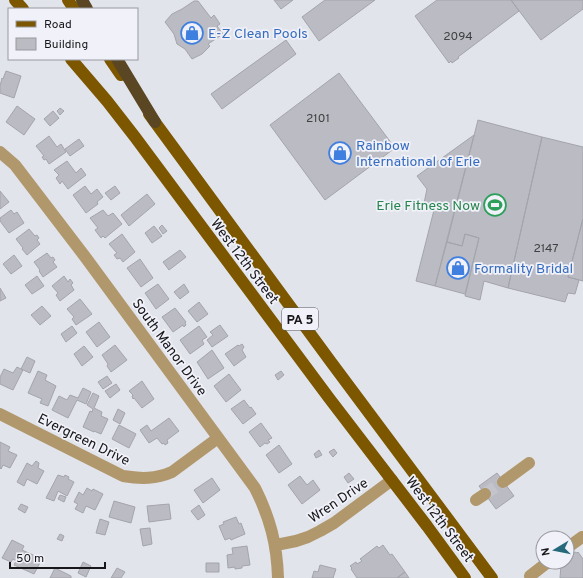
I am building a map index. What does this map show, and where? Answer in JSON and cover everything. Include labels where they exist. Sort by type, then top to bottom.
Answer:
[{"type":"highway","points":[[118,60],[155,122]]},
{"type":"main road","points":[[15,0],[23,8]]},
{"type":"main road","name":"West 12th Street","points":[[72,60],[135,137],[465,578]]},
{"type":"main road","name":"West 12th Street","points":[[111,60],[331,362],[492,578]]},
{"type":"street","name":"South Manor Drive","points":[[0,152],[15,165],[37,193],[255,488],[267,515],[276,545],[278,578]]},
{"type":"street","name":"Evergreen Drive","points":[[0,414],[123,476],[139,478],[155,478],[172,472],[218,438]]},
{"type":"street","points":[[503,482],[529,463]]},
{"type":"street","name":"Wren Drive","points":[[276,545],[296,541],[320,532],[392,480]]},
{"type":"street","points":[[575,542],[582,537]]},
{"type":"street","points":[[530,576],[538,570]]},
{"type":"building","points":[[274,0],[293,0],[281,9]]},
{"type":"building","points":[[325,0],[375,0],[319,41],[302,17]]},
{"type":"building","points":[[437,0],[511,0],[519,11],[458,57],[459,58],[452,63],[451,61],[449,63],[415,16]]},
{"type":"building","points":[[511,0],[583,0],[583,9],[541,40]]},
{"type":"building","points":[[194,1],[198,1],[211,18],[214,15],[220,24],[217,26],[223,34],[208,44],[210,46],[202,54],[192,59],[185,49],[177,44],[174,34],[165,22],[172,14]]},
{"type":"building","points":[[286,40],[296,54],[222,109],[211,94]]},
{"type":"building","points":[[6,71],[21,76],[14,98],[0,93],[2,78],[3,79]]},
{"type":"building","points":[[339,73],[395,148],[325,200],[270,125]]},
{"type":"building","points":[[17,106],[35,119],[24,135],[6,122]]},
{"type":"building","points":[[60,108],[64,111],[60,115],[57,111]]},
{"type":"building","points":[[53,111],[59,118],[50,126],[44,119]]},
{"type":"building","points":[[478,120],[542,137],[508,288],[484,281],[480,300],[465,296],[479,238],[465,234],[462,246],[447,242]]},
{"type":"building","points":[[474,135],[435,286],[416,281],[434,210],[423,208],[427,189],[417,176]]},
{"type":"building","points":[[49,136],[57,147],[61,144],[66,152],[49,164],[46,159],[44,160],[42,157],[44,156],[36,146]]},
{"type":"building","points":[[542,137],[583,147],[583,218],[568,277],[579,280],[575,294],[568,293],[565,302],[508,288]]},
{"type":"building","points":[[79,139],[84,146],[70,156],[65,149]]},
{"type":"building","points":[[67,161],[76,173],[81,168],[86,175],[68,189],[62,181],[60,184],[56,178],[59,175],[54,170]]},
{"type":"building","points":[[85,186],[91,194],[97,189],[103,197],[97,202],[98,204],[86,213],[73,195]]},
{"type":"building","points":[[115,186],[120,193],[111,200],[105,193]]},
{"type":"building","points":[[0,191],[9,202],[0,209]]},
{"type":"building","points":[[147,194],[155,204],[129,226],[121,215]]},
{"type":"building","points":[[11,210],[14,214],[17,212],[24,223],[9,233],[0,221],[0,218]]},
{"type":"building","points":[[103,210],[108,216],[113,213],[122,224],[105,238],[103,236],[101,238],[95,230],[98,228],[90,218]]},
{"type":"building","points":[[583,219],[583,281],[568,277]]},
{"type":"building","points":[[162,225],[167,231],[163,234],[159,228]]},
{"type":"building","points":[[154,226],[162,236],[152,243],[145,233]]},
{"type":"building","points":[[29,229],[35,236],[37,235],[39,238],[37,240],[40,244],[27,255],[16,239]]},
{"type":"building","points":[[122,234],[135,252],[123,262],[120,258],[117,259],[114,255],[117,253],[109,244]]},
{"type":"building","points":[[465,234],[479,238],[465,294],[435,286],[447,242],[462,246]]},
{"type":"building","points":[[180,250],[186,257],[169,270],[163,262]]},
{"type":"building","points":[[47,253],[51,258],[53,257],[55,260],[53,262],[57,267],[43,277],[34,262]]},
{"type":"building","points":[[14,255],[22,266],[11,274],[3,264]]},
{"type":"building","points":[[140,259],[153,278],[141,287],[127,268]]},
{"type":"building","points":[[37,276],[44,286],[32,294],[25,285]]},
{"type":"building","points":[[64,276],[68,282],[70,279],[73,283],[71,285],[74,290],[60,301],[56,295],[58,293],[52,286]]},
{"type":"building","points":[[158,284],[169,299],[156,309],[145,293]]},
{"type":"building","points":[[184,284],[189,292],[180,299],[174,292]]},
{"type":"building","points":[[0,288],[6,298],[0,301]]},
{"type":"building","points":[[80,299],[92,314],[76,325],[72,319],[74,317],[67,309]]},
{"type":"building","points":[[199,302],[208,314],[197,322],[188,311]]},
{"type":"building","points":[[42,306],[51,316],[40,325],[31,315]]},
{"type":"building","points":[[175,308],[186,322],[186,325],[184,327],[183,325],[173,332],[162,317]]},
{"type":"building","points":[[99,322],[110,337],[97,347],[86,332]]},
{"type":"building","points":[[220,325],[228,336],[212,347],[207,340],[213,335],[210,332]]},
{"type":"building","points":[[72,326],[77,333],[66,342],[61,334]]},
{"type":"building","points":[[199,326],[207,337],[202,340],[204,344],[190,354],[180,340]]},
{"type":"building","points":[[242,344],[244,347],[242,350],[246,357],[234,366],[225,354]]},
{"type":"building","points":[[115,345],[127,360],[111,372],[102,355]]},
{"type":"building","points":[[84,346],[93,357],[82,366],[74,354]]},
{"type":"building","points":[[212,350],[224,368],[208,379],[197,362]]},
{"type":"building","points":[[27,357],[35,361],[30,373],[21,369]]},
{"type":"building","points":[[17,367],[23,370],[13,390],[0,384],[0,377],[4,369],[13,373]]},
{"type":"building","points":[[38,371],[47,375],[45,380],[56,386],[48,406],[40,403],[42,399],[28,393]]},
{"type":"building","points":[[281,371],[284,375],[278,380],[275,375]]},
{"type":"building","points":[[229,374],[241,390],[226,402],[214,386]]},
{"type":"building","points":[[107,376],[112,383],[103,389],[98,382]]},
{"type":"building","points":[[142,381],[154,399],[142,408],[134,398],[133,399],[133,395],[129,391]]},
{"type":"building","points":[[116,384],[120,390],[110,398],[105,391]]},
{"type":"building","points":[[83,388],[91,392],[86,404],[77,400],[68,418],[52,410],[59,396],[67,400],[70,395],[78,398]]},
{"type":"building","points":[[93,393],[99,396],[94,408],[102,412],[101,416],[108,419],[101,434],[83,427],[90,411],[92,412],[93,409],[87,405]]},
{"type":"building","points":[[244,400],[256,414],[243,424],[231,409]]},
{"type":"building","points":[[118,409],[125,413],[120,424],[113,420]]},
{"type":"building","points":[[169,418],[179,431],[167,440],[168,443],[165,445],[164,443],[162,444],[157,438],[149,443],[140,430],[147,425],[151,431]]},
{"type":"building","points":[[261,423],[272,438],[268,440],[270,442],[267,444],[265,443],[260,447],[249,432]]},
{"type":"building","points":[[119,425],[136,434],[129,448],[112,439]]},
{"type":"building","points":[[0,442],[10,447],[8,451],[17,455],[10,468],[3,465],[0,469]]},
{"type":"building","points":[[279,445],[292,464],[279,473],[266,455]]},
{"type":"building","points":[[334,449],[337,453],[333,457],[329,452]]},
{"type":"building","points":[[319,450],[322,455],[316,458],[314,454]]},
{"type":"building","points":[[36,461],[39,463],[38,468],[44,471],[37,484],[27,479],[24,486],[17,482],[27,463],[32,466]]},
{"type":"building","points":[[349,473],[354,479],[348,483],[344,477]]},
{"type":"building","points":[[497,473],[514,496],[496,509],[479,486]]},
{"type":"building","points":[[58,475],[64,477],[65,475],[69,477],[68,479],[74,482],[67,496],[58,491],[54,501],[46,498]]},
{"type":"building","points":[[300,476],[307,485],[313,480],[320,490],[302,504],[288,485]]},
{"type":"building","points":[[212,478],[220,490],[203,503],[194,490]]},
{"type":"building","points":[[87,488],[103,494],[95,510],[86,506],[83,513],[75,509],[78,504],[74,502],[79,492],[83,495]]},
{"type":"building","points":[[60,495],[66,497],[64,502],[58,499]]},
{"type":"building","points":[[114,501],[135,507],[131,523],[109,517]]},
{"type":"building","points":[[21,504],[28,507],[25,513],[18,509]]},
{"type":"building","points":[[169,504],[171,519],[149,522],[147,506]]},
{"type":"building","points":[[199,505],[205,515],[198,520],[191,511]]},
{"type":"building","points":[[236,517],[239,524],[241,523],[245,534],[231,540],[230,538],[225,540],[219,526],[224,524],[223,522]]},
{"type":"building","points":[[100,519],[109,522],[105,535],[96,533]]},
{"type":"building","points":[[150,528],[152,544],[143,546],[140,529]]},
{"type":"building","points":[[60,534],[64,536],[62,541],[57,539]]},
{"type":"building","points":[[12,540],[24,546],[22,550],[42,559],[34,574],[14,565],[16,561],[13,559],[11,562],[2,558]]},
{"type":"building","points":[[383,545],[390,555],[392,554],[405,572],[397,578],[357,578],[350,566],[356,562],[357,564],[362,561],[360,559],[377,546],[379,548]]},
{"type":"building","points":[[247,546],[250,565],[235,569],[235,567],[228,568],[227,555],[233,554],[232,548]]},
{"type":"building","points":[[575,552],[578,552],[583,559],[583,578],[560,578],[561,570],[575,570]]},
{"type":"building","points":[[83,562],[91,566],[86,577],[78,573]]},
{"type":"building","points":[[206,563],[219,563],[219,572],[206,572]]},
{"type":"building","points":[[320,565],[336,569],[333,578],[312,578],[314,571],[318,572]]},
{"type":"building","points":[[55,568],[71,576],[71,578],[50,578]]},
{"type":"building","points":[[117,568],[125,572],[121,578],[111,578]]},
{"type":"building","points":[[405,572],[409,578],[397,578]]},
{"type":"tunnel","points":[[485,494],[503,482]]},
{"type":"place","name":"E-Z Clean Pools","points":[[192,33]]},
{"type":"place","name":"Rainbow International of Erie","points":[[340,153]]},
{"type":"place","name":"Erie Fitness Now","points":[[495,205]]},
{"type":"place","name":"Formality Bridal","points":[[458,268]]}]
